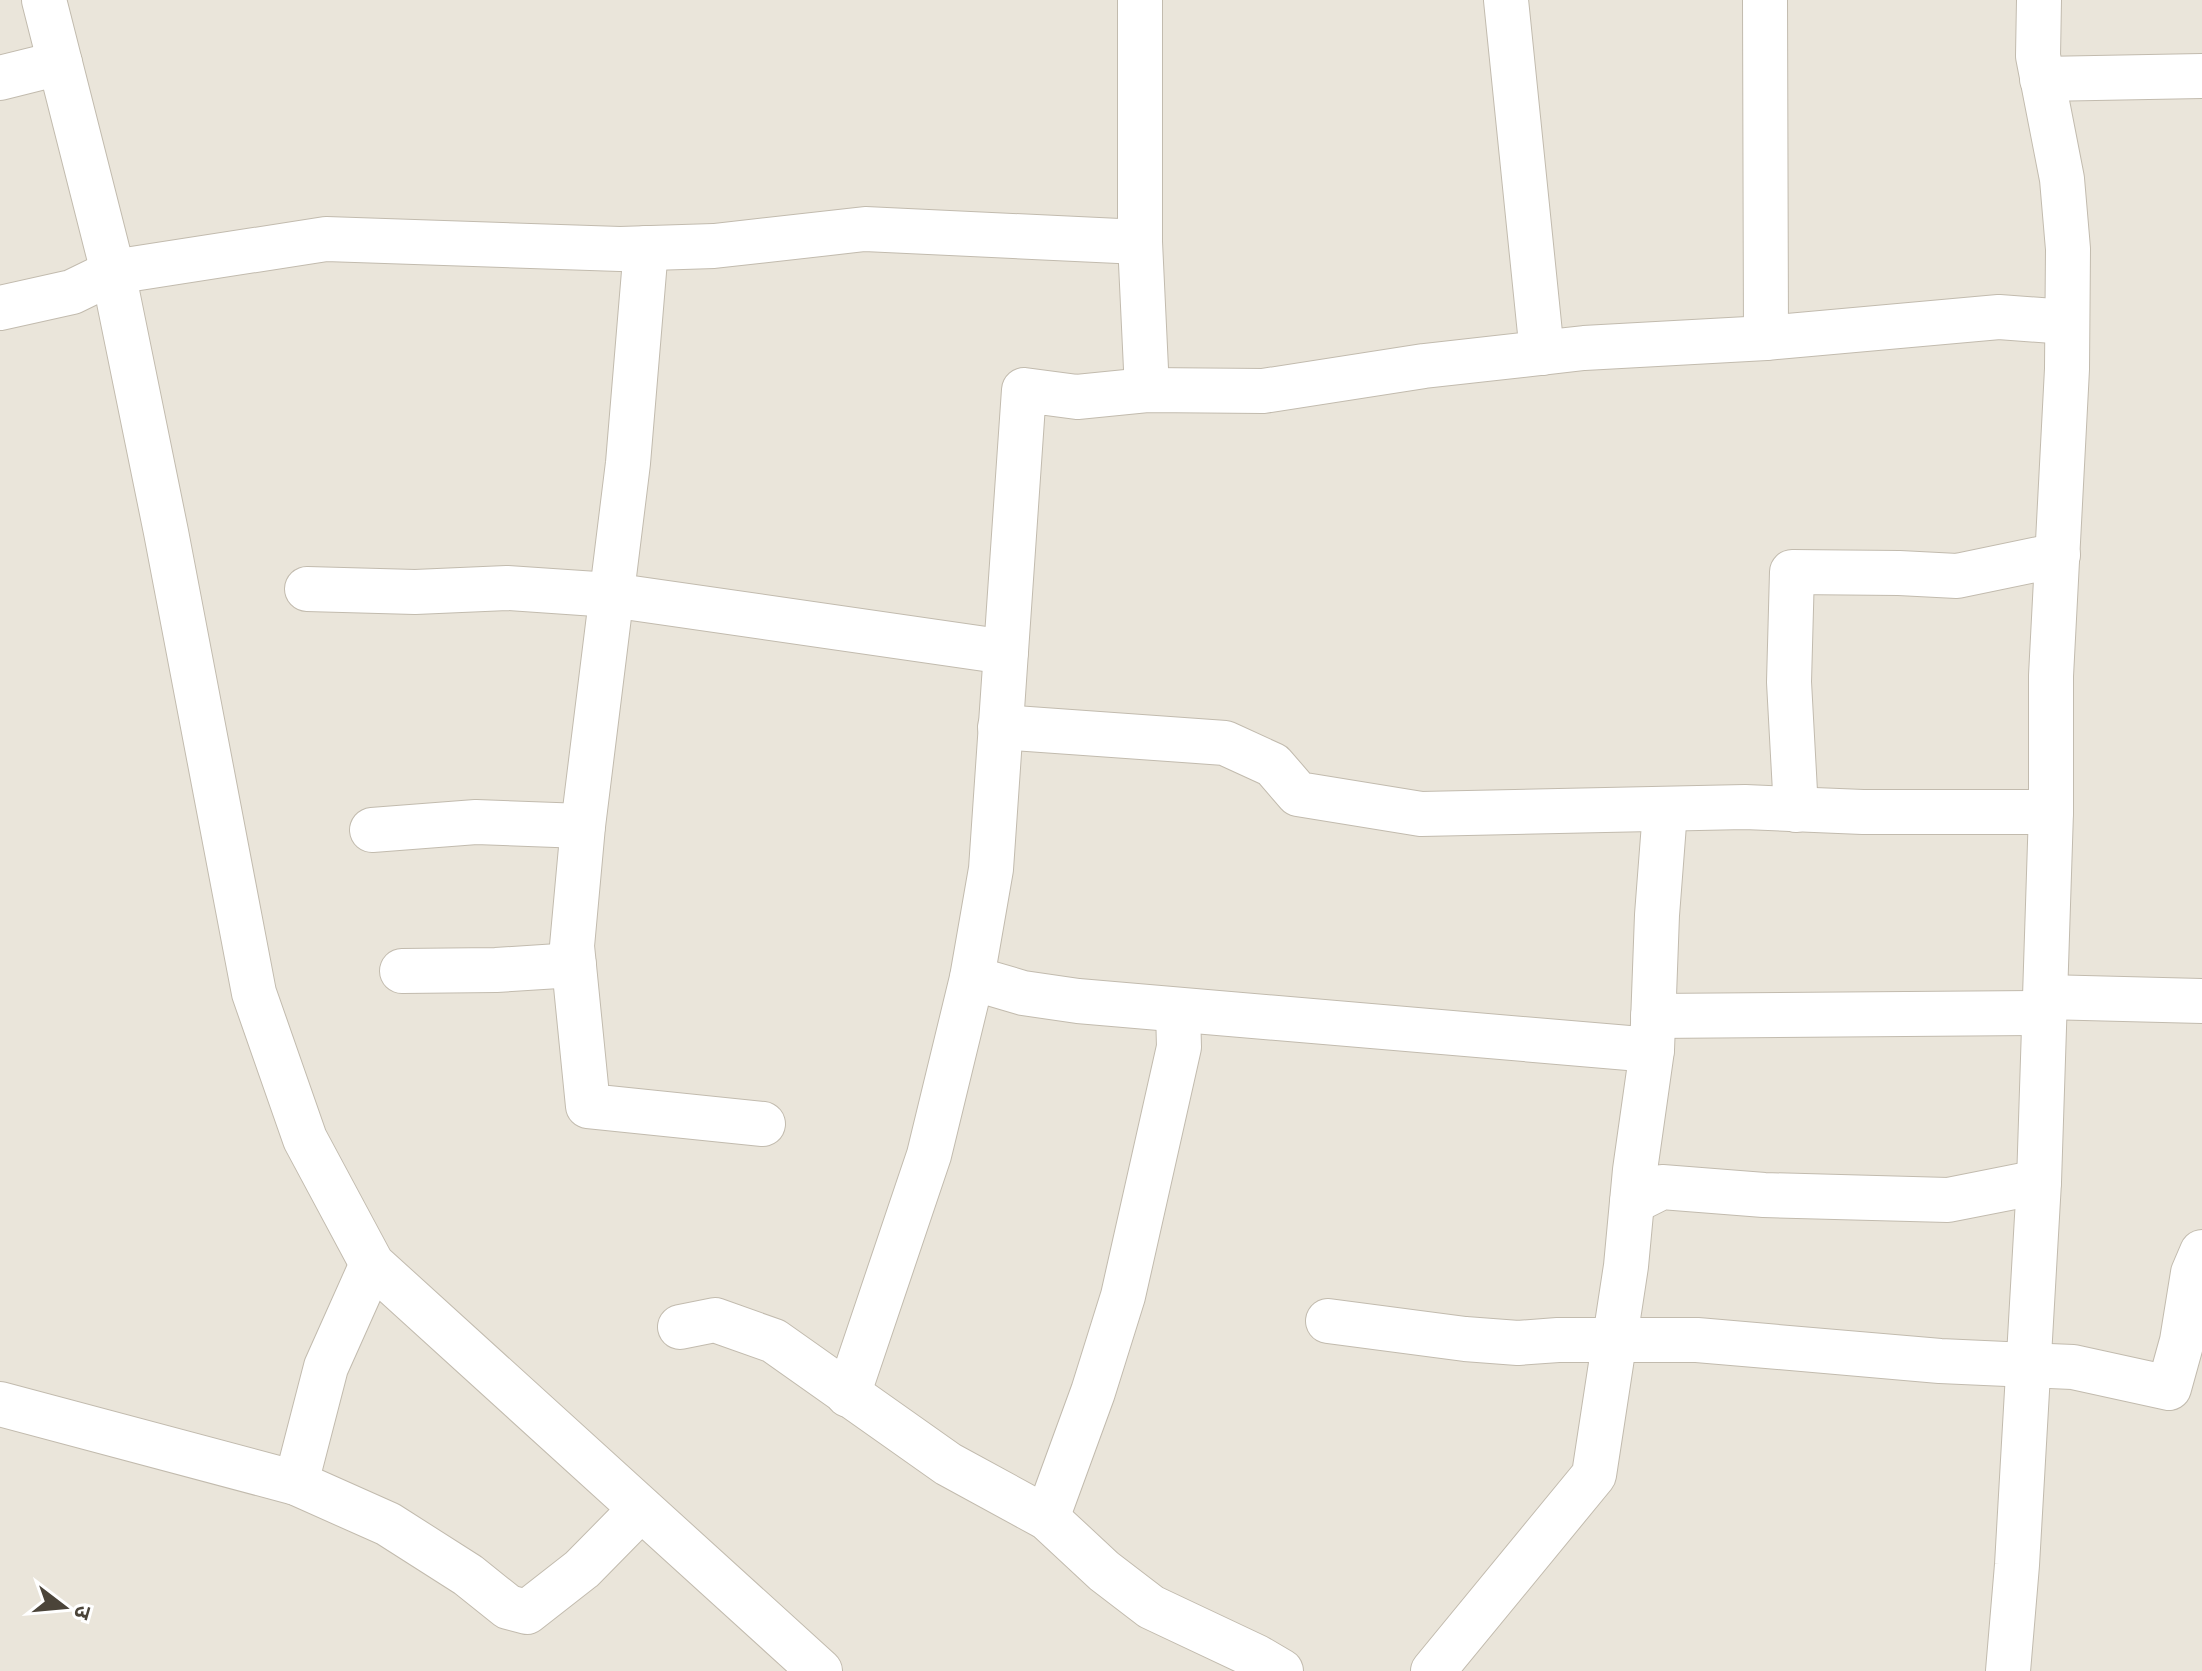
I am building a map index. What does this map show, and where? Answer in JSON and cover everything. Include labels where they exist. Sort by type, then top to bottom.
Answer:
[{"type":"street","points":[[44,0],[113,272],[254,993],[305,1139],[372,1264],[820,1671]]},
{"type":"street","points":[[1140,0],[1140,242],[1147,390]]},
{"type":"street","points":[[1506,0],[1542,353]]},
{"type":"street","points":[[1765,0],[1766,338]]},
{"type":"street","points":[[2008,1671],[2039,1182],[2051,812],[2051,676],[2067,322],[2068,249],[2062,179],[2038,56],[2039,0]]},
{"type":"street","points":[[0,78],[60,63]]},
{"type":"street","points":[[2042,79],[2202,76]]},
{"type":"street","points":[[0,308],[72,292],[113,272],[326,239],[646,248],[714,246],[865,229],[1140,242]]},
{"type":"street","points":[[646,248],[628,463],[583,826],[572,946],[588,1106],[763,1124]]},
{"type":"street","points":[[848,1395],[929,1155],[972,978],[991,869],[1024,390],[1077,397],[1147,390],[1263,391],[1424,366],[1584,348],[1766,338],[1999,317],[2067,322]]},
{"type":"street","points":[[1796,810],[1789,682],[1792,572],[1957,576],[2058,555]]},
{"type":"street","points":[[307,589],[415,592],[507,588],[611,595],[1006,652]]},
{"type":"street","points":[[1000,727],[1225,743],[1273,765],[1298,794],[1421,814],[1745,807],[2051,812]]},
{"type":"street","points":[[1433,1671],[1594,1475],[1626,1266],[1653,1033],[1665,811]]},
{"type":"street","points":[[372,830],[476,822],[583,826]]},
{"type":"street","points":[[402,971],[574,965]]},
{"type":"street","points":[[972,978],[1023,993],[1178,1010],[1653,1033],[2044,1005],[2202,1001]]},
{"type":"street","points":[[1047,1518],[1093,1392],[1123,1296],[1179,1047],[1178,1010]]},
{"type":"street","points":[[1632,1202],[1662,1187],[1764,1195],[1948,1200],[2039,1182]]},
{"type":"street","points":[[1328,1321],[1518,1343],[1697,1340],[1850,1355],[2073,1367],[2169,1388],[2182,1341],[2193,1273],[2202,1252]]},
{"type":"street","points":[[296,1483],[326,1367],[372,1264]]},
{"type":"street","points":[[680,1327],[715,1320],[774,1341],[948,1464],[1047,1518],[1104,1571],[1151,1607],[1281,1671]]},
{"type":"street","points":[[0,1404],[296,1483],[388,1524],[468,1575],[508,1607],[527,1612],[582,1569],[641,1509]]},
{"type":"shaded area","points":[[0,0],[2202,0],[2202,1671],[0,1671]]}]
